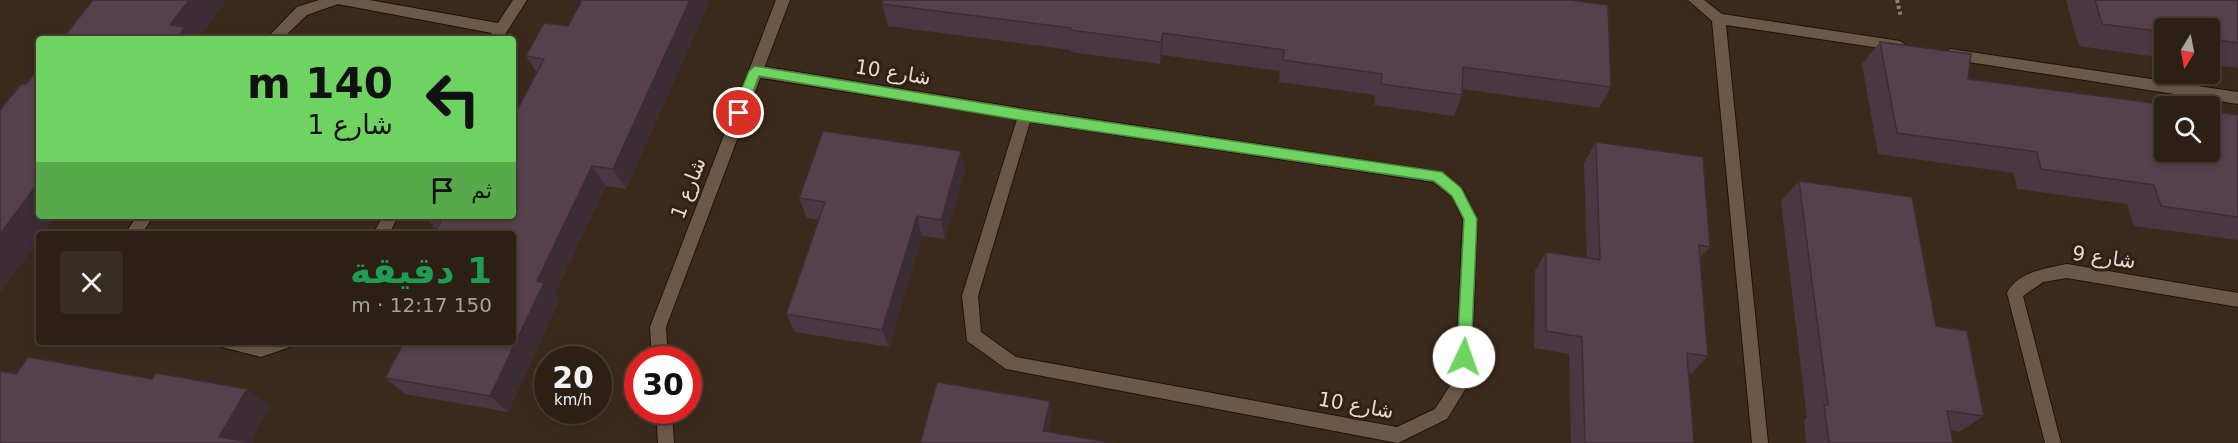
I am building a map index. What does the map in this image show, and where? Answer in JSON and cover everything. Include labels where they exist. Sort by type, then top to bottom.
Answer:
[{"type":"street","points":[[276,36],[302,11],[334,0]]},
{"type":"street","points":[[341,0],[498,34],[520,0]]},
{"type":"street","name":"شارع 1","points":[[659,346],[658,327],[783,0]]},
{"type":"street","points":[[1695,0],[1719,19],[2238,98]]},
{"type":"street","points":[[1719,19],[1760,443]]},
{"type":"street","name":"شارع 10","points":[[755,71],[1025,116],[1437,176],[1456,192],[1470,219],[1463,380],[1441,414],[1398,435],[1012,364],[992,350],[973,336],[970,296],[1025,116]]},
{"type":"street","name":"شارع 9","points":[[2053,443],[2016,293],[2039,276],[2067,271],[2238,300]]},
{"type":"street","points":[[240,345],[261,350],[275,345]]},
{"type":"street","points":[[665,424],[666,443]]},
{"type":"building","points":[[93,0],[189,0],[170,25],[185,27],[178,36],[64,36]]},
{"type":"building","points":[[582,0],[690,0],[613,169],[592,166],[537,281],[544,283],[516,342],[516,231],[436,231],[442,219],[516,219],[516,112],[544,59],[526,56],[544,23],[568,26]]},
{"type":"building","points":[[883,0],[1570,0],[1608,5],[1611,87],[1463,67],[1462,95],[1381,84],[1382,74],[1283,60],[1284,50],[1163,33],[1161,42],[882,4]]},
{"type":"building","points":[[2095,0],[2238,0],[2238,43],[2220,40],[2220,18],[2154,18],[2154,31],[2102,24]]},
{"type":"building","points":[[1880,42],[1971,54],[1968,79],[2154,103],[2154,162],[2220,162],[2220,112],[2238,115],[2238,217],[2161,206],[2154,185],[2041,169],[2037,152],[1897,133]]},
{"type":"building","points":[[36,72],[36,186],[0,234],[0,110],[21,84],[26,84]]},
{"type":"building","points":[[823,131],[961,151],[941,220],[917,216],[882,330],[786,314],[825,202],[799,198]]},
{"type":"building","points":[[1596,142],[1703,157],[1710,247],[1699,245],[1708,356],[1687,353],[1694,443],[1585,443],[1582,337],[1546,331],[1546,252],[1600,260]]},
{"type":"building","points":[[1799,181],[1912,197],[1936,326],[1967,331],[1984,416],[1947,411],[1953,443],[1829,443],[1824,405],[1828,405]]},
{"type":"building","points":[[402,345],[514,345],[490,396],[385,378]]},
{"type":"building","points":[[28,357],[152,379],[156,373],[247,389],[219,437],[254,443],[0,443],[0,371],[16,374]]},
{"type":"building","points":[[937,382],[1050,401],[1043,431],[1113,443],[920,443]]},
{"type":"route","points":[[739,113],[755,71],[1025,116],[1437,176],[1456,192],[1470,219],[1464,357]]}]
